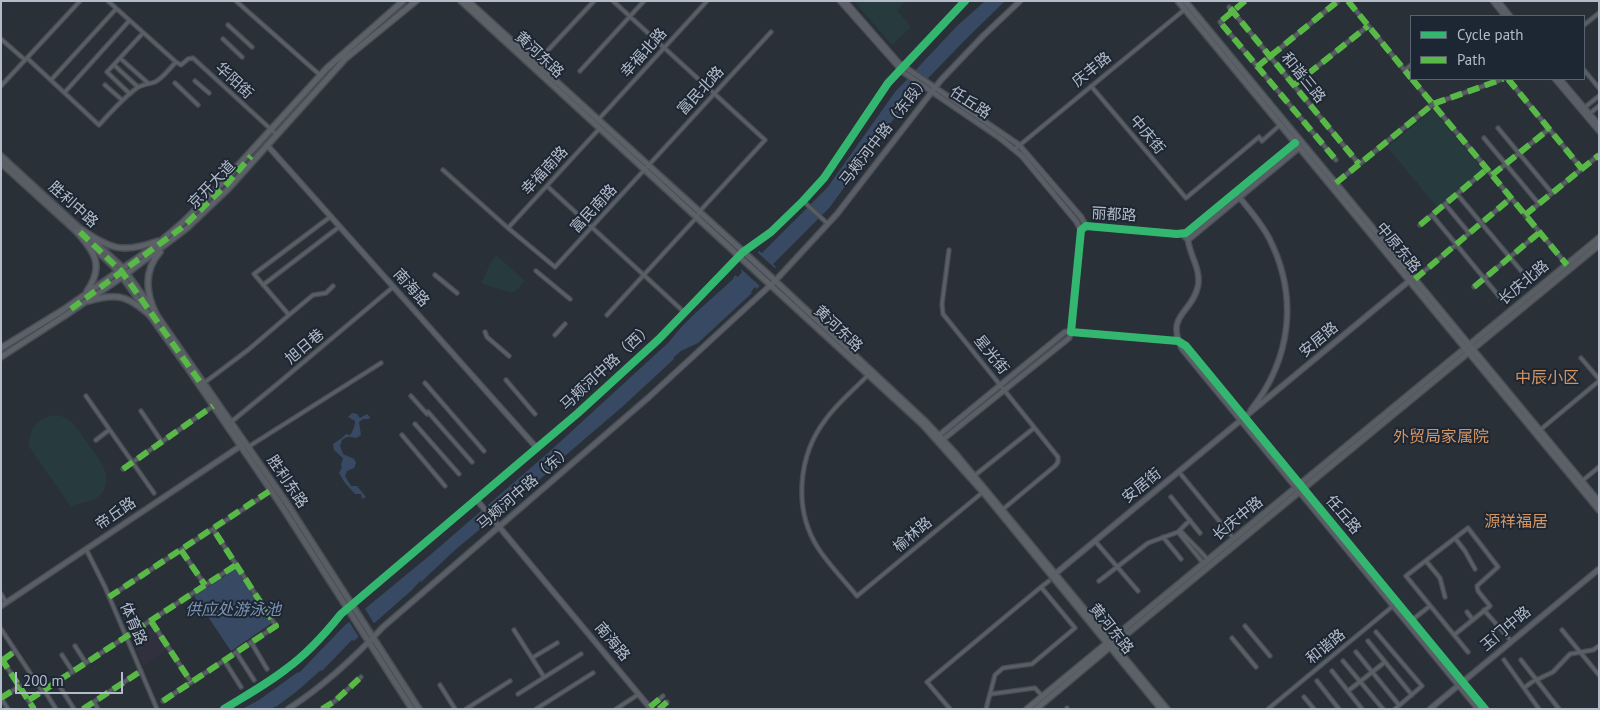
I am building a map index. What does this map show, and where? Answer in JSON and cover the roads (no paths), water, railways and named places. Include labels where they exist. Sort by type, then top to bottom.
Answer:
[{"type":"main road","name":"京开大道","points":[[1,348],[63,310],[121,270],[182,223],[210,196],[320,75],[403,1]]},
{"type":"main road","name":"京开大道","points":[[1,357],[84,303],[170,242],[215,202],[345,59],[416,1]]},
{"type":"main road","name":"黄河东路","points":[[462,1],[600,128],[774,283],[942,441],[974,476],[1055,574],[1161,709]]},
{"type":"main road","name":"黄河东路","points":[[468,1],[598,120],[646,168]]},
{"type":"main road","name":"中原东路","points":[[1178,1],[1299,148],[1412,280],[1599,510]]},
{"type":"main road","name":"中原东路","points":[[1186,1],[1336,183],[1412,280]]},
{"type":"main road","name":"胜利中路","points":[[1,156],[121,270],[124,275]]},
{"type":"main road","name":"胜利中路","points":[[2,165],[78,230]]},
{"type":"main road","points":[[78,230],[118,248],[133,248],[163,239]]},
{"type":"main road","points":[[78,230],[91,250],[97,264],[94,282],[85,294]]},
{"type":"main road","name":"长庆北路","points":[[1469,349],[1566,264],[1599,238]]},
{"type":"main road","points":[[154,316],[148,292],[148,277],[156,257],[170,242]]},
{"type":"main road","name":"长庆北路","points":[[1469,349],[1599,245]]},
{"type":"main road","name":"胜利东路","points":[[124,275],[231,422],[271,490],[366,631],[412,709]]},
{"type":"main road","name":"黄河东路","points":[[774,283],[937,436]]},
{"type":"main road","points":[[84,303],[105,296],[120,297],[134,302],[154,316]]},
{"type":"main road","name":"胜利东路","points":[[154,316],[213,406],[245,445],[291,510],[351,608]]},
{"type":"main road","name":"中原东路","points":[[1469,349],[1540,430],[1599,502]]},
{"type":"main road","name":"长庆中路","points":[[1027,709],[1044,698],[1469,349]]},
{"type":"main road","name":"黄河东路","points":[[942,441],[1166,709]]},
{"type":"main road","name":"长庆中路","points":[[1110,644],[1234,539],[1299,489]]},
{"type":"main road","name":"胜利东路","points":[[371,639],[419,709]]},
{"type":"main road","name":"长庆中路","points":[[1036,709],[1044,698]]},
{"type":"street","points":[[1,86],[80,1]]},
{"type":"street","points":[[1,39],[65,92],[99,124],[122,100],[138,87],[154,83],[176,62],[108,1]]},
{"type":"street","points":[[236,1],[320,75]]},
{"type":"street","points":[[536,64],[594,1]]},
{"type":"street","points":[[607,316],[765,140],[614,1]]},
{"type":"street","points":[[580,71],[644,1]]},
{"type":"street","name":"幸福北路","points":[[598,120],[706,1]]},
{"type":"street","name":"任丘路","points":[[840,1],[903,69],[925,88],[1015,149],[1032,167],[1076,221],[1081,230]]},
{"type":"street","name":"任丘路","points":[[845,1],[903,69],[929,83],[1019,145],[1081,217],[1086,226]]},
{"type":"street","name":"马颊河中路（西）","points":[[224,709],[297,661],[351,608],[624,371],[659,339],[741,254],[771,232],[804,202],[824,178],[880,94],[965,1]]},
{"type":"street","name":"马颊河中路（东段）","points":[[774,283],[846,202],[934,87],[1020,1]]},
{"type":"street","points":[[1245,1],[1220,22],[1336,160]]},
{"type":"street","points":[[1257,67],[1338,1]]},
{"type":"street","points":[[1348,1],[1410,76]]},
{"type":"street","points":[[1493,1],[1504,15]]},
{"type":"street","points":[[1498,1],[1509,15]]},
{"type":"street","name":"和谐三路","points":[[1229,7],[1359,164]]},
{"type":"street","points":[[51,80],[116,9]]},
{"type":"street","name":"庆丰路","points":[[1015,149],[1184,10]]},
{"type":"street","points":[[1585,24],[1599,13]]},
{"type":"street","points":[[65,92],[129,21]]},
{"type":"street","points":[[228,25],[252,47]]},
{"type":"street","points":[[1294,86],[1368,26]]},
{"type":"street","name":"富民北路","points":[[646,168],[771,32]]},
{"type":"street","points":[[130,94],[107,72],[143,33]]},
{"type":"street","points":[[223,39],[242,57]]},
{"type":"street","points":[[120,58],[148,83]]},
{"type":"street","name":"华阳街","points":[[176,62],[181,66],[188,59],[193,58],[276,134]]},
{"type":"street","points":[[114,65],[138,87]]},
{"type":"street","points":[[1405,70],[1410,66]]},
{"type":"street","points":[[1585,71],[1599,88]]},
{"type":"street","points":[[229,72],[249,90]]},
{"type":"street","points":[[1414,80],[1566,264]]},
{"type":"street","points":[[1336,183],[1433,104],[1500,80]]},
{"type":"street","points":[[1509,80],[1582,169]]},
{"type":"street","points":[[1556,80],[1599,131]]},
{"type":"street","points":[[1561,80],[1599,125]]},
{"type":"street","points":[[195,81],[209,93]]},
{"type":"street","points":[[175,82],[198,105]]},
{"type":"street","points":[[105,85],[122,100]]},
{"type":"street","name":"中庆街","points":[[1091,86],[1186,198],[1259,137],[1262,140],[1280,125]]},
{"type":"street","points":[[1584,108],[1599,96]]},
{"type":"street","points":[[1589,114],[1599,106]]},
{"type":"street","name":"幸福南路","points":[[508,228],[600,128]]},
{"type":"street","points":[[1498,128],[1552,193]]},
{"type":"street","points":[[1492,175],[1549,129]]},
{"type":"street","points":[[1484,138],[1539,204]]},
{"type":"street","points":[[937,436],[1065,332],[1178,342],[1176,324],[1178,317],[1184,312],[1194,296],[1198,277],[1188,240],[1182,234],[1186,233],[1295,143]]},
{"type":"street","name":"南海路","points":[[267,145],[536,447]]},
{"type":"street","points":[[1188,240],[1299,148]]},
{"type":"street","points":[[1525,215],[1599,155]]},
{"type":"street","name":"富民南路","points":[[508,228],[556,267],[646,168]]},
{"type":"street","points":[[1420,225],[1487,169]]},
{"type":"street","points":[[443,170],[508,228]]},
{"type":"street","points":[[546,186],[684,312]]},
{"type":"street","points":[[1235,192],[1257,218],[1274,249],[1281,271],[1287,306],[1286,332],[1275,373],[1263,394],[1243,419]]},
{"type":"street","points":[[1457,194],[1528,279]]},
{"type":"street","points":[[1412,280],[1511,198]]},
{"type":"street","points":[[804,202],[828,224]]},
{"type":"street","points":[[1445,204],[1469,233]]},
{"type":"street","points":[[1432,215],[1502,300]]},
{"type":"street","points":[[289,315],[254,274],[330,216]]},
{"type":"street","name":"丽都路","points":[[1071,332],[1081,230],[1086,226],[1182,234]]},
{"type":"street","points":[[263,285],[339,227]]},
{"type":"street","points":[[1474,287],[1540,232]]},
{"type":"street","name":"星光街","points":[[949,250],[942,311],[1058,457],[1058,462],[1002,510]]},
{"type":"street","points":[[536,271],[570,299]]},
{"type":"street","points":[[435,274],[457,293]]},
{"type":"street","name":"安居路","points":[[1243,419],[1412,280]]},
{"type":"street","name":"马颊河中路（东）","points":[[288,709],[324,683],[383,627],[498,524],[649,397],[774,283]]},
{"type":"street","points":[[204,383],[248,350],[313,294],[326,293],[333,286]]},
{"type":"street","name":"旭日巷","points":[[231,422],[393,287]]},
{"type":"street","points":[[555,335],[565,324]]},
{"type":"street","points":[[485,332],[487,337],[509,356]]},
{"type":"street","points":[[942,441],[1068,338],[1071,332]]},
{"type":"street","name":"任丘路","points":[[1178,342],[1461,683],[1485,709]]},
{"type":"street","points":[[1540,430],[1599,380],[1581,358]]},
{"type":"street","points":[[245,445],[381,363]]},
{"type":"street","name":"榆林路","points":[[869,374],[836,407],[819,428],[805,461],[802,489],[806,517],[817,547],[857,596],[983,492]]},
{"type":"street","points":[[506,380],[535,414]]},
{"type":"street","points":[[425,383],[484,451]]},
{"type":"street","points":[[86,396],[154,494]]},
{"type":"street","points":[[411,396],[472,462]]},
{"type":"street","points":[[123,469],[213,406]]},
{"type":"street","points":[[141,411],[162,442]]},
{"type":"street","name":"安居街","points":[[1055,574],[1243,419]]},
{"type":"street","points":[[415,424],[458,474]]},
{"type":"street","points":[[974,476],[1034,428]]},
{"type":"street","points":[[96,440],[109,430]]},
{"type":"street","points":[[402,435],[445,486]]},
{"type":"street","name":"帝丘路","points":[[1,606],[245,445]]},
{"type":"street","points":[[1582,481],[1599,467]]},
{"type":"street","points":[[1179,472],[1234,539]]},
{"type":"street","points":[[109,597],[271,490]]},
{"type":"street","points":[[1171,497],[1200,533]]},
{"type":"street","name":"南海路","points":[[476,499],[651,708]]},
{"type":"street","points":[[1099,581],[1148,543],[1179,531],[1190,520]]},
{"type":"street","points":[[1454,635],[1490,606],[1478,591],[1477,586],[1498,567],[1468,528],[1406,576],[1430,606],[1468,652]]},
{"type":"street","points":[[163,701],[276,626],[213,529]]},
{"type":"street","points":[[1179,531],[1190,543],[1199,549],[1206,562]]},
{"type":"street","points":[[1163,537],[1181,559]]},
{"type":"street","points":[[1455,538],[1468,555],[1475,569]]},
{"type":"street","points":[[1095,541],[1138,591]]},
{"type":"street","name":"体育路","points":[[86,549],[109,597],[157,709]]},
{"type":"street","points":[[181,550],[205,586]]},
{"type":"street","points":[[1426,561],[1440,578],[1445,597]]},
{"type":"street","points":[[29,700],[236,565]]},
{"type":"street","name":"玉门中路","points":[[1430,709],[1599,569]]},
{"type":"street","points":[[950,709],[927,682],[1049,580]]},
{"type":"street","points":[[986,709],[995,674],[1000,670],[1032,664],[1076,628],[1041,587]]},
{"type":"street","points":[[1,594],[6,602]]},
{"type":"street","name":"任丘路","points":[[1396,604],[1412,620],[1461,683],[1478,709]]},
{"type":"street","name":"和谐路","points":[[1268,709],[1396,604]]},
{"type":"street","points":[[1412,620],[1430,606]]},
{"type":"street","points":[[1484,610],[1512,641]]},
{"type":"street","points":[[1467,612],[1472,620]]},
{"type":"street","points":[[151,621],[191,682]]},
{"type":"street","points":[[1245,626],[1270,656]]},
{"type":"street","points":[[1,629],[56,709]]},
{"type":"street","points":[[514,630],[544,677]]},
{"type":"street","points":[[1562,630],[1599,675]]},
{"type":"street","points":[[1376,632],[1422,686],[1395,709]]},
{"type":"street","points":[[1232,638],[1256,667]]},
{"type":"street","points":[[1368,641],[1412,695]]},
{"type":"street","points":[[251,642],[267,669]]},
{"type":"street","points":[[532,658],[557,643]]},
{"type":"street","points":[[75,646],[86,663]]},
{"type":"street","points":[[1524,688],[1553,672],[1570,654],[1593,650],[1599,646]]},
{"type":"street","points":[[16,651],[2,659],[34,709]]},
{"type":"street","points":[[236,652],[254,680]]},
{"type":"street","points":[[1356,652],[1400,705]]},
{"type":"street","points":[[518,694],[581,654]]},
{"type":"street","points":[[62,656],[72,672]]},
{"type":"street","points":[[224,660],[241,687]]},
{"type":"street","points":[[1504,660],[1539,709]]},
{"type":"street","points":[[1521,660],[1559,709]]},
{"type":"street","points":[[1343,661],[1383,709]]},
{"type":"street","points":[[1348,691],[1384,662]]},
{"type":"street","points":[[83,709],[141,671]]},
{"type":"street","points":[[1332,672],[1362,709]]},
{"type":"street","points":[[536,709],[593,673]]},
{"type":"street","points":[[322,709],[361,677]]},
{"type":"street","points":[[466,709],[510,681]]},
{"type":"street","points":[[1317,681],[1339,709]]},
{"type":"street","points":[[57,682],[74,709]]},
{"type":"street","points":[[440,685],[455,709]]},
{"type":"street","points":[[8,709],[1,698],[20,686]]},
{"type":"street","points":[[991,694],[1035,688],[1044,698]]},
{"type":"street","points":[[616,709],[639,694]]},
{"type":"street","points":[[651,708],[663,696]]},
{"type":"street","points":[[1304,697],[1314,709]]},
{"type":"street","points":[[94,702],[98,709]]},
{"type":"street","points":[[659,709],[667,702]]},
{"type":"water","points":[[985,1],[1005,1],[909,98],[830,207],[773,264],[776,267],[757,289],[755,287],[752,293],[698,343],[681,351],[673,358],[622,407],[552,469],[455,550],[354,641],[352,640],[322,671],[277,706],[270,709],[242,709],[299,673],[344,626],[429,556],[549,452],[669,342],[735,275],[738,277],[742,272],[741,270],[759,251],[762,253],[827,188],[895,92],[957,26]]},
{"type":"water","points":[[352,413],[357,414],[360,418],[367,414],[370,417],[359,422],[361,435],[356,438],[346,437],[342,440],[340,446],[343,454],[354,459],[356,463],[354,468],[347,471],[345,476],[351,486],[357,486],[366,497],[362,499],[361,494],[355,494],[339,473],[343,458],[334,450],[333,444],[346,434],[351,434],[355,421],[348,417]]},
{"type":"water","name":"供应处游泳池","points":[[236,569],[272,623],[231,651],[194,596]]},
{"type":"district","name":"中辰小区","points":[[1547,378]]},
{"type":"district","name":"外贸局家属院","points":[[1441,437]]},
{"type":"district","name":"源祥福居","points":[[1516,522]]}]
